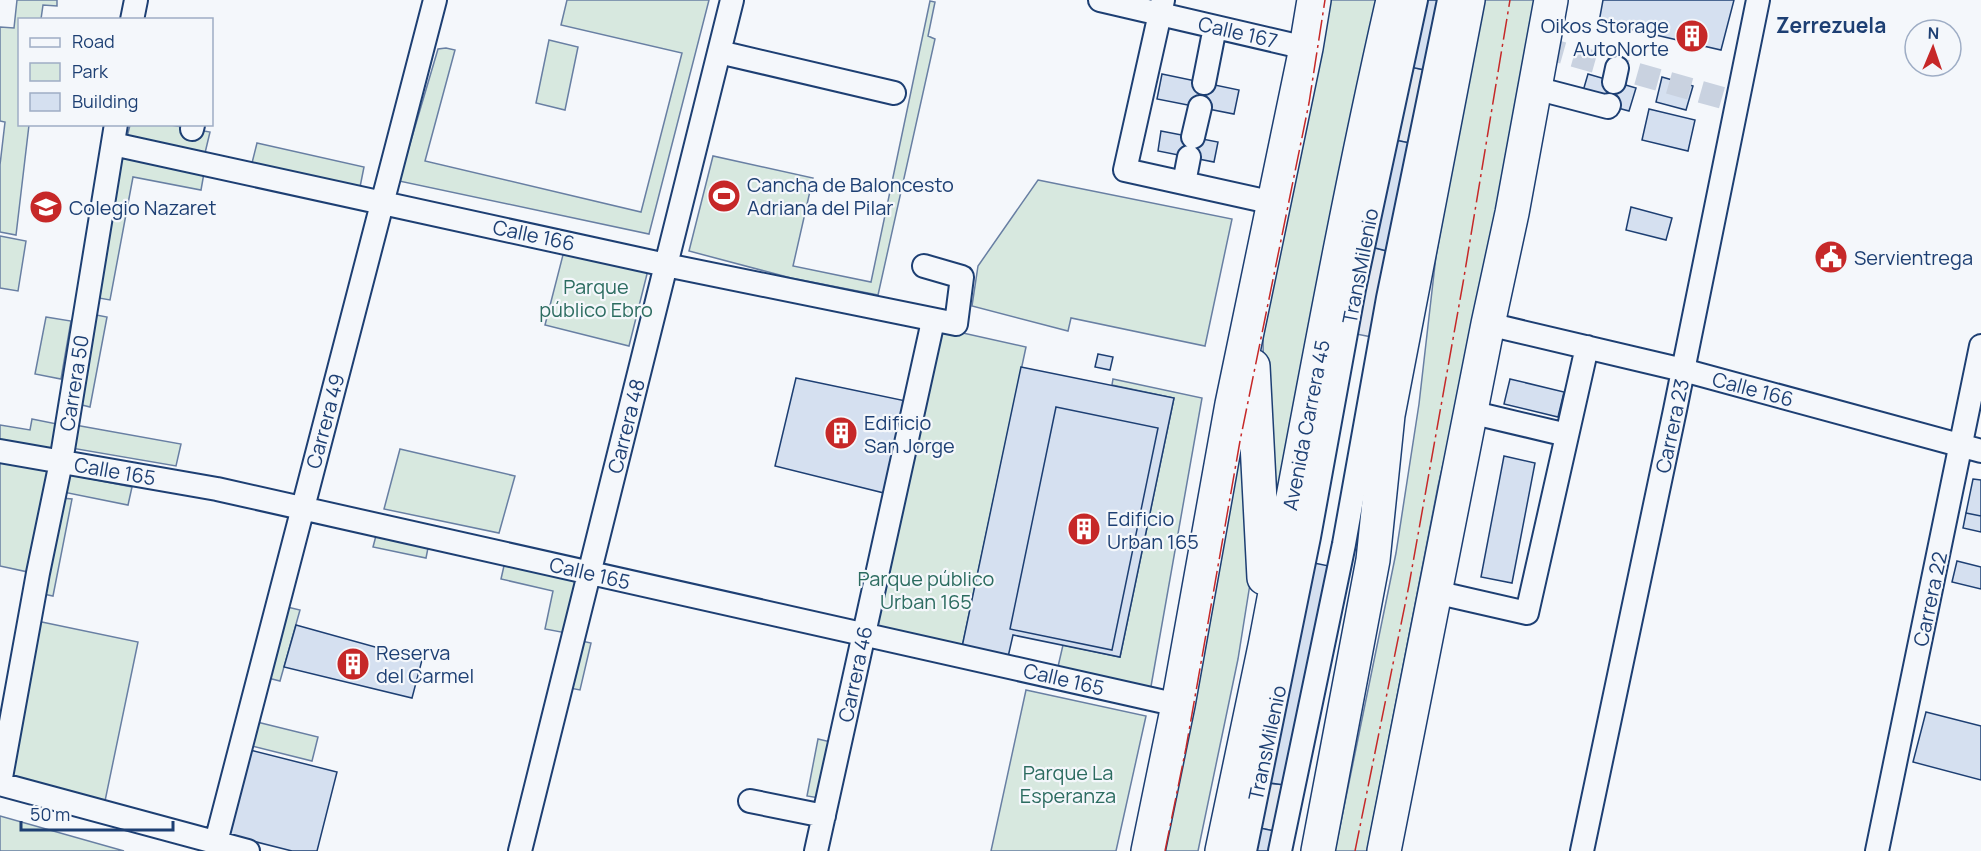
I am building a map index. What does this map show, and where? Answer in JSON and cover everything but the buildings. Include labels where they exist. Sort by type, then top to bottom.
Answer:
[{"type":"highway","points":[[1148,851],[1178,705],[1232,404],[1314,0]]},
{"type":"highway","name":"Avenida Carrera 45","points":[[1222,851],[1264,649],[1303,434],[1354,177],[1393,0]]},
{"type":"highway","points":[[1318,851],[1373,560],[1388,415],[1468,0]]},
{"type":"highway","points":[[1384,851],[1470,412],[1512,213],[1551,0]]},
{"type":"highway","points":[[1251,314],[1264,571],[1264,649]]},
{"type":"street","points":[[132,18],[136,0]]},
{"type":"street","name":"Carrera 49","points":[[216,842],[435,0]]},
{"type":"street","name":"Carrera 48","points":[[520,851],[732,0]]},
{"type":"street","name":"Calle 167","points":[[1100,0],[1161,7],[1215,27],[1306,48]]},
{"type":"street","name":"TransMilenio","points":[[1245,851],[1309,537],[1354,289],[1416,0]]},
{"type":"street","name":"TransMilenio","points":[[1280,851],[1344,544],[1388,298],[1449,0]]},
{"type":"street","name":"Carrera 23","points":[[1582,851],[1758,0]]},
{"type":"street","points":[[1161,7],[1125,170],[1274,203]]},
{"type":"street","points":[[1204,83],[1215,27]]},
{"type":"street","points":[[719,51],[894,93]]},
{"type":"street","points":[[1535,88],[1608,107],[1609,105]]},
{"type":"street","points":[[1184,183],[1200,107]]},
{"type":"street","name":"Calle 166","points":[[114,134],[189,141],[382,203],[666,265],[956,324],[962,277],[924,266]]},
{"type":"street","name":"Carrera 50","points":[[0,783],[38,573],[61,462],[114,134]]},
{"type":"street","name":"Carrera 46","points":[[816,851],[933,321]]},
{"type":"street","name":"Calle 166","points":[[1488,324],[1683,370],[1971,448]]},
{"type":"street","name":"Carrera 22","points":[[1877,851],[1971,448],[1981,346]]},
{"type":"street","points":[[1435,592],[1527,613],[1587,347]]},
{"type":"street","points":[[1470,412],[1567,435]]},
{"type":"street","name":"Calle 165","points":[[0,451],[216,489],[1178,705]]},
{"type":"street","points":[[0,783],[248,851]]},
{"type":"street","points":[[750,801],[824,816]]},
{"type":"green space","points":[[17,0],[57,0],[57,6],[43,5],[41,18],[18,18],[18,126],[29,126],[16,235],[0,232],[0,165],[5,122],[0,121],[0,27],[14,28]]},
{"type":"green space","points":[[567,0],[709,0],[649,234],[399,181],[438,49],[446,48],[455,50],[425,161],[641,212],[682,53],[561,25]]},
{"type":"green space","points":[[1323,0],[1377,0],[1274,516],[1264,439],[1263,335]]},
{"type":"green space","points":[[1483,0],[1537,0],[1466,367],[1438,486],[1367,851],[1335,851],[1396,553],[1419,404],[1436,256]]},
{"type":"green space","points":[[930,1],[935,2],[928,36],[935,39],[878,295],[791,278],[689,251],[713,156],[813,178],[793,266],[871,282]]},
{"type":"green space","points":[[549,40],[578,47],[565,110],[536,103]]},
{"type":"green space","points":[[130,126],[177,126],[210,132],[205,153],[127,137]]},
{"type":"green space","points":[[257,143],[364,167],[360,187],[252,163]]},
{"type":"green space","points":[[119,157],[204,173],[201,190],[133,177],[110,300],[93,297]]},
{"type":"green space","points":[[1038,180],[1232,219],[1205,346],[1071,318],[1068,331],[972,306],[978,266]]},
{"type":"green space","points":[[0,236],[26,241],[18,291],[0,288]]},
{"type":"green space","name":"Parque público Ebro","points":[[564,251],[648,270],[629,346],[545,325]]},
{"type":"green space","points":[[91,314],[107,317],[90,407],[74,403]]},
{"type":"green space","points":[[46,317],[71,321],[61,379],[35,374]]},
{"type":"green space","name":"Parque público Urban 165","points":[[936,327],[1026,347],[961,652],[868,631]]},
{"type":"green space","points":[[1113,379],[1202,398],[1150,692],[1057,671],[1063,645],[1120,657],[1174,398],[1112,385]]},
{"type":"green space","points":[[1242,411],[1253,565],[1238,659],[1198,851],[1158,851]]},
{"type":"green space","points":[[32,419],[62,425],[56,456],[0,446],[0,425],[30,430]]},
{"type":"green space","points":[[75,425],[181,444],[176,466],[71,448]]},
{"type":"green space","points":[[400,449],[515,476],[499,533],[384,509]]},
{"type":"green space","points":[[0,459],[51,468],[28,572],[0,566]]},
{"type":"green space","points":[[66,474],[132,487],[128,505],[63,492]]},
{"type":"green space","points":[[61,498],[72,499],[53,596],[43,594]]},
{"type":"green space","points":[[377,532],[429,543],[426,558],[373,547]]},
{"type":"green space","points":[[506,557],[579,574],[566,633],[545,629],[553,591],[501,579]]},
{"type":"green space","points":[[283,606],[300,610],[280,681],[264,677]]},
{"type":"green space","points":[[37,621],[138,642],[105,801],[6,776]]},
{"type":"green space","points":[[577,640],[591,643],[580,690],[564,687]]},
{"type":"green space","name":"Parque La Esperanza","points":[[1026,690],[1146,716],[1116,851],[991,851]]},
{"type":"green space","points":[[257,722],[318,737],[312,761],[252,746]]},
{"type":"green space","points":[[818,739],[831,742],[819,798],[807,796]]},
{"type":"green space","points":[[0,816],[124,851],[0,851]]},
{"type":"shaded area","points":[[1410,67],[1425,70],[1410,143],[1395,140]]},
{"type":"shaded area","points":[[1371,247],[1387,251],[1372,337],[1356,334]]},
{"type":"shaded area","points":[[1269,783],[1285,785],[1275,831],[1260,828]]},
{"type":"tunnel","points":[[1542,47],[1737,102]]},
{"type":"power","points":[[1165,851],[1186,748],[1240,441],[1309,103],[1325,0]]},
{"type":"power","points":[[1355,851],[1409,585],[1463,283],[1510,0]]},
{"type":"place","name":"Oikos Storage AutoNorte","points":[[1692,36]]},
{"type":"place","name":"Cancha de Baloncesto Adriana del Pilar","points":[[724,196]]},
{"type":"place","name":"Colegio Nazaret","points":[[46,207]]},
{"type":"place","name":"Servientrega","points":[[1831,257]]},
{"type":"place","name":"Edificio San Jorge","points":[[841,433]]},
{"type":"place","name":"Edificio Urban 165","points":[[1084,529]]},
{"type":"place","name":"Reserva del Carmel","points":[[353,664]]},
{"type":"district","name":"Zerrezuela","points":[[1831,25]]}]
